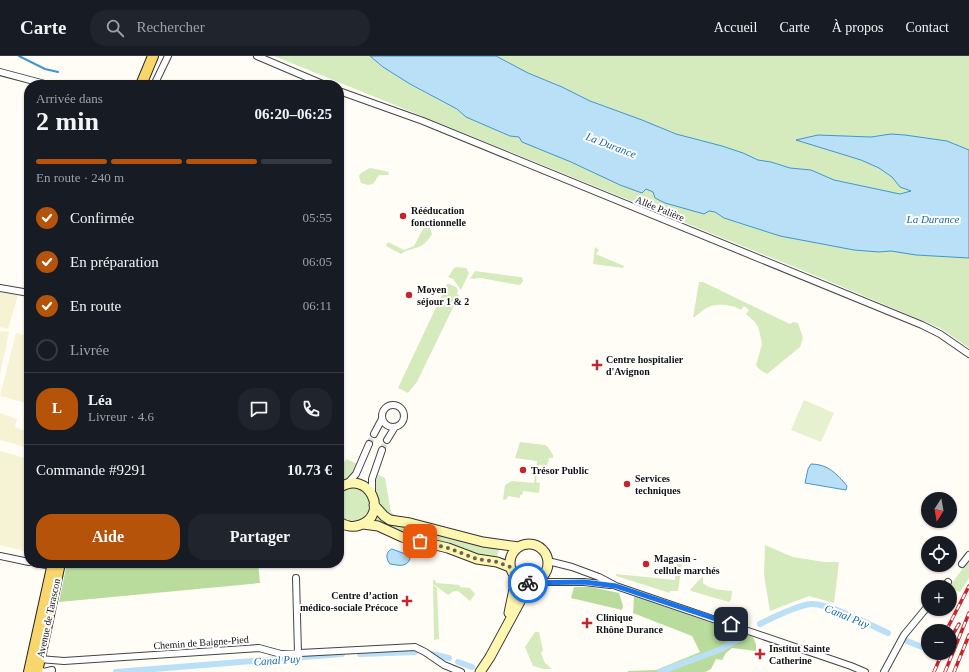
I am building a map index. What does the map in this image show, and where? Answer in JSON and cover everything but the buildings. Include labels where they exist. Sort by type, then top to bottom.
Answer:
[{"type":"main road","points":[[142,80],[153,57]]},
{"type":"main road","name":"Avenue de Tarascon","points":[[34,666],[54,568]]},
{"type":"street","points":[[156,80],[168,56]]},
{"type":"street","points":[[257,56],[313,80]]},
{"type":"street","points":[[0,72],[30,80]]},
{"type":"street","name":"Allée Palière","points":[[344,93],[423,121],[922,325],[940,334],[969,354]]},
{"type":"street","points":[[0,288],[24,292]]},
{"type":"street","points":[[374,434],[382,419],[382,413],[386,406],[390,404],[397,405],[403,411],[404,415],[402,423],[395,427],[387,440]]},
{"type":"street","points":[[382,419],[387,425],[395,427]]},
{"type":"street","points":[[344,485],[358,470],[369,444]]},
{"type":"street","points":[[363,524],[371,516],[374,505],[372,478],[382,450]]},
{"type":"street","points":[[344,486],[359,484],[372,494]]},
{"type":"street","points":[[374,505],[390,520],[410,523],[483,542],[519,547]]},
{"type":"street","points":[[344,524],[353,527],[363,524],[378,526],[402,537],[448,548],[477,559],[497,562],[510,567]]},
{"type":"street","points":[[480,672],[533,582],[544,576],[547,571],[548,561],[544,552],[537,546],[527,544],[519,547],[512,553],[510,558],[510,567],[514,576],[513,596],[504,630]]},
{"type":"street","points":[[962,564],[969,555]]},
{"type":"street","points":[[0,556],[24,561]]},
{"type":"street","points":[[548,561],[572,567],[599,577],[616,586],[755,632],[865,672]]},
{"type":"street","points":[[514,576],[519,580],[533,582],[584,582],[616,586]]},
{"type":"street","points":[[296,578],[298,654]]},
{"type":"street","points":[[884,672],[904,635],[921,614]]},
{"type":"street","name":"Chemin de Baigne-Pied","points":[[34,666],[56,661],[259,648],[281,654],[298,654],[415,647],[425,652],[444,666],[458,671]]},
{"type":"street","points":[[34,666],[44,672],[51,671],[56,661]]},
{"type":"shaded area","points":[[0,292],[18,295],[8,329],[0,327]]},
{"type":"shaded area","points":[[0,331],[9,332],[0,374]]},
{"type":"shaded area","points":[[16,333],[24,335],[24,403],[0,396]]},
{"type":"shaded area","points":[[0,413],[17,419],[15,427],[24,430],[24,447],[0,440]]},
{"type":"shaded area","points":[[0,451],[24,458],[24,551],[0,545]]},
{"type":"green space","points":[[274,56],[370,56],[383,67],[410,84],[457,109],[466,117],[510,136],[519,137],[620,185],[646,189],[715,212],[724,218],[763,230],[854,250],[879,252],[891,251],[916,255],[969,258],[969,348],[940,328],[819,277],[344,84],[344,80],[333,80]]},
{"type":"green space","points":[[496,56],[969,56],[969,150],[905,135],[891,134],[871,137],[797,140],[861,160],[879,168],[892,177],[900,187],[912,191],[900,194],[834,180],[811,170],[790,168],[771,162],[758,160],[722,146],[676,134],[590,101],[562,87],[528,73]]},
{"type":"green space","points":[[370,168],[389,172],[388,175],[379,175],[373,184],[368,185],[361,183],[359,176],[361,173]]},
{"type":"green space","points":[[429,226],[432,234],[421,246],[401,254],[386,246],[388,242],[404,250],[414,246],[424,227]]},
{"type":"green space","points":[[595,247],[599,250],[596,254],[624,266],[623,268],[593,264]]},
{"type":"green space","points":[[454,268],[466,268],[469,273],[461,290],[453,279],[448,277]]},
{"type":"green space","points":[[475,271],[522,277],[523,281],[518,285],[481,278],[470,279]]},
{"type":"green space","points":[[699,282],[703,282],[790,324],[793,322],[798,323],[803,338],[800,347],[767,374],[759,369],[756,365],[762,344],[760,334],[755,322],[746,314],[749,310],[744,306],[741,310],[725,305],[716,305],[705,309],[693,318]]},
{"type":"green space","points":[[447,284],[456,287],[458,290],[457,294],[459,295],[417,382],[408,393],[398,388]]},
{"type":"green space","points":[[804,400],[834,413],[821,442],[791,430]]},
{"type":"green space","points":[[520,442],[545,445],[553,455],[553,458],[549,458],[547,466],[538,465],[536,482],[540,483],[539,493],[523,491],[520,498],[508,496],[507,499],[503,500],[505,485],[512,481],[534,483],[537,461],[515,458]]},
{"type":"green space","points":[[347,459],[357,464],[352,473],[344,480],[344,462]]},
{"type":"green space","points":[[377,474],[385,478],[391,512],[397,517],[393,518],[380,506],[375,488]]},
{"type":"green space","points":[[355,487],[363,490],[368,496],[370,502],[368,515],[358,522],[344,520],[344,491],[348,488]]},
{"type":"green space","points":[[374,518],[378,518],[388,523],[406,526],[491,548],[500,548],[496,559],[405,534],[376,521]]},
{"type":"green space","points":[[765,545],[793,557],[824,562],[839,562],[834,603],[809,596],[770,611],[764,575]]},
{"type":"green space","points":[[678,555],[683,555],[678,591],[670,591],[670,593],[616,576],[616,574],[675,580]]},
{"type":"green space","points":[[969,560],[969,578],[960,592],[957,591],[957,580],[954,580]]},
{"type":"green space","points":[[66,568],[258,568],[260,583],[59,602]]},
{"type":"green space","points":[[703,576],[703,583],[709,587],[732,591],[731,600],[729,602],[691,591],[690,590]]},
{"type":"green space","points":[[433,580],[435,580],[436,583],[460,585],[460,587],[470,588],[475,594],[470,601],[458,591],[454,591],[448,595],[433,584]]},
{"type":"green space","points":[[433,585],[437,588],[439,639],[434,640]]},
{"type":"green space","points":[[574,587],[591,587],[619,593],[623,606],[622,610],[571,598]]},
{"type":"green space","points":[[634,596],[753,637],[756,644],[756,651],[732,648],[726,653],[722,660],[716,659],[711,669],[705,672],[628,672],[656,670],[700,652],[692,636],[633,613]]},
{"type":"green space","points":[[535,632],[539,632],[543,650],[541,653],[545,663],[552,669],[544,669],[533,666],[525,647]]},
{"type":"water","name":"La Durance","points":[[370,56],[496,56],[528,73],[562,87],[590,101],[676,134],[722,146],[758,160],[771,162],[790,168],[811,170],[834,180],[900,194],[911,191],[900,187],[892,177],[879,168],[861,160],[796,140],[818,135],[871,137],[891,134],[947,141],[969,150],[969,258],[916,255],[891,251],[879,252],[854,250],[780,236],[724,218],[715,212],[709,211],[704,214],[665,203],[655,198],[653,192],[646,189],[642,193],[620,185],[571,162],[522,142],[519,137],[510,136],[466,117],[457,109],[410,84],[383,67]]},
{"type":"water","points":[[811,464],[817,464],[832,470],[847,486],[846,490],[805,483],[808,469]]},
{"type":"water","points":[[392,549],[408,555],[410,559],[408,562],[404,565],[390,564],[387,556],[388,552]]},
{"type":"waterway","points":[[19,56],[45,69],[58,72]]},
{"type":"waterway","name":"Canal Puy","points":[[760,624],[778,615],[812,604],[829,607],[840,611],[888,633]]},
{"type":"waterway","name":"Canal Puy","points":[[660,672],[719,650],[741,638]]},
{"type":"waterway","name":"Canal Puy","points":[[907,641],[921,647]]},
{"type":"waterway","name":"Canal Puy","points":[[360,654],[415,652]]},
{"type":"waterway","name":"Canal Puy","points":[[116,672],[342,654]]},
{"type":"waterway","name":"Canal Puy","points":[[431,654],[449,658]]},
{"type":"waterway","name":"Canal Puy","points":[[458,662],[472,667]]},
{"type":"tunnel","points":[[369,444],[374,434]]},
{"type":"tunnel","points":[[382,450],[387,440]]},
{"type":"railway","points":[[950,624],[969,586]]},
{"type":"railway","points":[[945,672],[969,613]]},
{"type":"railway","points":[[954,672],[969,635]]},
{"type":"railway","points":[[934,672],[939,660]]},
{"type":"way so far","points":[[420,541],[448,548],[477,559],[497,562],[510,567],[510,570],[514,576],[519,580],[528,583]]},
{"type":"place","name":"Rééducation fonctionnelle","points":[[403,216]]},
{"type":"place","name":"Moyen séjour 1 & 2","points":[[409,295]]},
{"type":"place","name":"Centre hospitalier d'Avignon","points":[[597,365]]},
{"type":"place","name":"Trésor Public","points":[[523,470]]},
{"type":"place","name":"Services techniques","points":[[627,484]]},
{"type":"place","name":"Magasin - cellule marchés","points":[[646,564]]},
{"type":"place","name":"Centre d’action médico-sociale Précoce","points":[[407,601]]},
{"type":"place","name":"Clinique Rhône Durance","points":[[587,623]]},
{"type":"place","name":"Institut Sainte Catherine","points":[[760,654]]},
{"type":"route","points":[[528,583],[584,582],[616,586],[731,624]]}]
